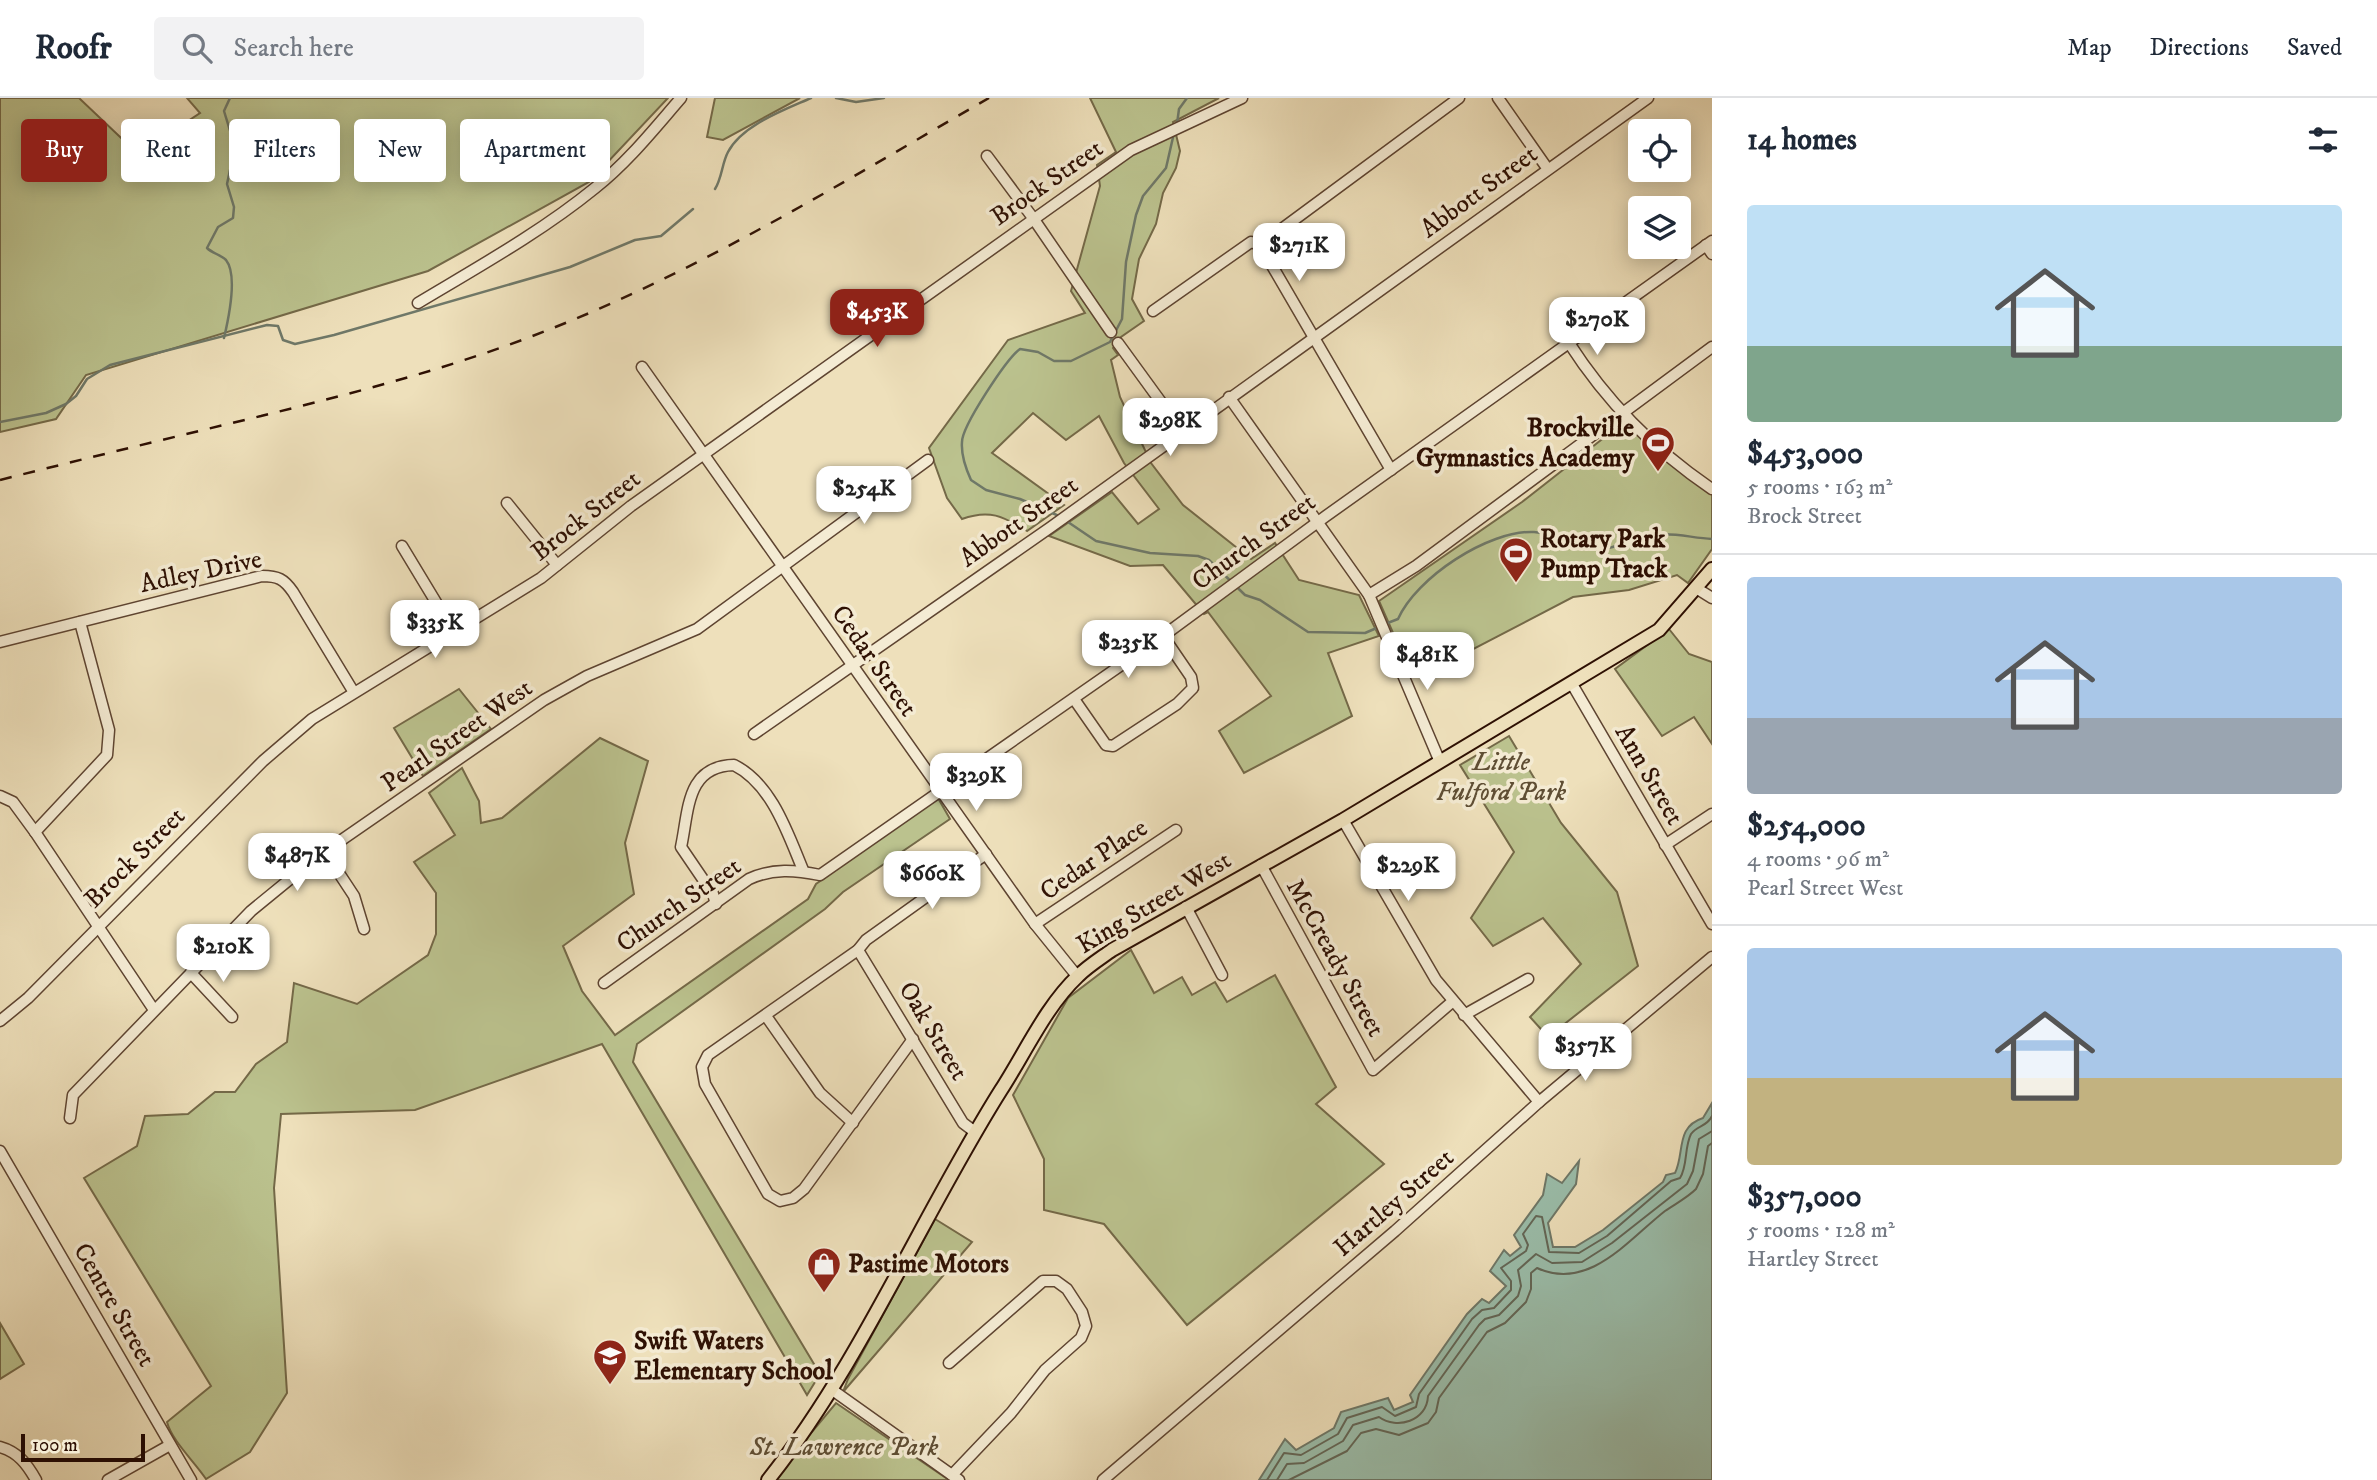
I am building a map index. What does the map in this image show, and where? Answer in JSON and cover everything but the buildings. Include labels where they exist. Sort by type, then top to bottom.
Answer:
[{"type":"main road","name":"King Street West","points":[[768,1480],[792,1450],[831,1389],[975,1132],[1047,1016],[1077,976],[1112,950],[1343,820],[1659,630],[1712,569]]},
{"type":"street","points":[[418,303],[505,251],[596,188],[629,158],[681,98]]},
{"type":"street","name":"Brock Street","points":[[0,1021],[28,998],[263,761],[312,719],[353,691],[541,578],[702,455],[1131,150],[1242,98]]},
{"type":"street","points":[[1260,244],[1459,98]]},
{"type":"street","points":[[1499,98],[1547,168]]},
{"type":"street","name":"Abbott Street","points":[[754,734],[1051,527],[1648,98]]},
{"type":"street","points":[[987,156],[1111,332]]},
{"type":"street","points":[[1153,311],[1251,242],[1260,244],[1391,470]]},
{"type":"street","name":"Church Street","points":[[604,983],[749,879],[765,872],[803,870],[820,875],[1163,636],[1569,343],[1710,247]]},
{"type":"street","points":[[1118,343],[1182,431]]},
{"type":"street","points":[[1569,343],[1622,414],[1695,479],[1712,489]]},
{"type":"street","points":[[1369,595],[1416,566],[1712,347]]},
{"type":"street","name":"Cedar Street","points":[[642,367],[1035,924],[1077,976]]},
{"type":"street","points":[[1229,397],[1369,595],[1440,762]]},
{"type":"street","name":"Pearl Street West","points":[[70,1118],[73,1095],[154,1010],[251,911],[325,852],[544,700],[587,676],[697,629],[928,460]]},
{"type":"street","points":[[507,503],[557,565]]},
{"type":"street","points":[[402,546],[454,632]]},
{"type":"street","name":"Adley Drive","points":[[0,642],[262,576],[275,576],[285,580],[353,691]]},
{"type":"street","points":[[1696,589],[1712,598]]},
{"type":"street","points":[[35,832],[107,755],[109,730],[80,622]]},
{"type":"street","points":[[1074,699],[1106,745],[1113,746],[1177,704],[1193,688],[1191,677],[1163,636]]},
{"type":"street","name":"Ann Street","points":[[1572,684],[1712,924]]},
{"type":"street","points":[[716,904],[713,894],[681,847],[698,779],[708,769],[734,765],[757,781],[783,823],[803,870]]},
{"type":"street","points":[[0,796],[13,802],[35,832],[154,1010]]},
{"type":"street","points":[[1665,845],[1712,814]]},
{"type":"street","points":[[1343,820],[1422,957],[1452,1002],[1539,1102]]},
{"type":"street","name":"Cedar Place","points":[[1035,924],[1177,830]]},
{"type":"street","points":[[325,852],[354,896],[364,929]]},
{"type":"street","points":[[913,1039],[804,1189],[793,1198],[780,1201],[768,1194],[705,1084],[702,1067],[708,1055],[858,950],[866,940],[986,854]]},
{"type":"street","name":"McCready Street","points":[[1261,865],[1373,1070],[1452,1002]]},
{"type":"street","points":[[1186,907],[1222,975]]},
{"type":"street","name":"Oak Street","points":[[858,950],[963,1123],[975,1132]]},
{"type":"street","name":"Hartley Street","points":[[1103,1480],[1395,1231],[1539,1102],[1712,957]]},
{"type":"street","points":[[191,973],[232,1017]]},
{"type":"street","points":[[1464,1015],[1528,979]]},
{"type":"street","points":[[766,1016],[820,1093],[853,1123]]},
{"type":"street","name":"Centre Street","points":[[0,1151],[191,1480]]},
{"type":"street","points":[[831,1389],[955,1478],[1045,1370],[1081,1338],[1086,1326],[1082,1312],[1067,1289],[1056,1281],[1044,1281],[949,1363]]},
{"type":"street","points":[[108,1480],[170,1445]]},
{"type":"street","points":[[0,1447],[11,1450],[27,1464],[36,1480]]},
{"type":"green space","points":[[0,98],[79,98],[101,119],[21,119],[21,182],[107,182],[107,125],[121,138],[121,182],[215,182],[215,119],[191,119],[200,113],[187,98],[668,98],[610,160],[610,119],[460,119],[460,182],[589,182],[428,271],[86,375],[56,419],[0,432]]},
{"type":"green space","points":[[715,98],[800,98],[723,140],[707,137]]},
{"type":"green space","points":[[1090,98],[1219,98],[1173,122],[1180,151],[1176,168],[1163,193],[1156,224],[1139,259],[1132,299],[1144,321],[1121,337],[1113,348],[1118,355],[1111,360],[1120,397],[1151,463],[1183,505],[1251,559],[1275,543],[1299,580],[1359,595],[1379,636],[1328,653],[1352,716],[1244,773],[1219,731],[1271,696],[1208,612],[1204,614],[1163,565],[1130,566],[1049,536],[1112,492],[1138,524],[1159,509],[1124,463],[1099,416],[1066,440],[1033,413],[992,453],[1064,505],[1027,531],[1011,521],[988,514],[962,519],[947,498],[929,448],[1008,340],[1085,313],[1071,291],[1100,186],[1097,165],[1116,152]]},
{"type":"green space","points":[[1624,422],[1712,492],[1712,549],[1688,583],[1677,575],[1629,590],[1573,597],[1435,669],[1415,637],[1397,642],[1379,601],[1522,502]]},
{"type":"green space","points":[[1669,629],[1689,654],[1712,662],[1712,744],[1694,717],[1662,736],[1615,669]]},
{"type":"green space","points":[[459,689],[491,729],[423,776],[394,728]]},
{"type":"green space","name":"Little Fulford Park","points":[[1509,736],[1561,823],[1617,892],[1638,966],[1548,1037],[1530,1017],[1581,964],[1543,918],[1493,946],[1471,918],[1514,852],[1460,765]]},
{"type":"green space","points":[[600,738],[648,761],[625,843],[634,894],[563,946],[582,991],[615,1035],[808,899],[816,884],[938,798],[950,819],[843,892],[825,909],[637,1044],[633,1062],[820,1374],[807,1395],[602,1044],[415,1110],[281,1114],[274,1188],[287,1393],[250,1452],[206,1479],[178,1444],[167,1422],[211,1386],[84,1178],[137,1146],[145,1116],[188,1114],[215,1092],[235,1092],[256,1064],[287,1042],[294,983],[357,1004],[428,955],[436,934],[436,893],[414,862],[455,835],[429,793],[462,768],[479,801],[481,823],[502,818]]},
{"type":"green space","points":[[1131,950],[1154,993],[1182,977],[1192,995],[1215,982],[1227,1002],[1275,975],[1336,1087],[1316,1104],[1384,1164],[1187,1325],[1104,1224],[1044,1210],[1044,1159],[1013,1095],[1068,998]]},
{"type":"green space","points":[[935,1219],[972,1242],[843,1392],[848,1379]]},
{"type":"green space","points":[[0,1323],[24,1364],[0,1379]]},
{"type":"green space","name":"St. Lawrence Park","points":[[836,1403],[949,1480],[772,1480]]},
{"type":"water","points":[[1712,1103],[1712,1480],[1259,1480],[1285,1439],[1296,1450],[1334,1428],[1341,1412],[1388,1398],[1394,1410],[1413,1402],[1410,1395],[1467,1314],[1482,1299],[1489,1303],[1506,1286],[1490,1271],[1504,1250],[1510,1256],[1521,1247],[1514,1235],[1543,1195],[1547,1174],[1562,1183],[1579,1161],[1576,1184],[1548,1223],[1553,1247],[1575,1247],[1603,1230],[1663,1182],[1666,1175],[1675,1173],[1684,1134],[1694,1122],[1703,1118]]},
{"type":"waterway","points":[[224,338],[232,287],[230,267],[226,260],[207,248],[218,227],[233,218],[234,207],[227,184],[235,147],[224,111],[230,98]]},
{"type":"waterway","points":[[715,189],[724,161],[734,142],[765,119],[811,98]]},
{"type":"waterway","points":[[836,98],[856,102],[884,98]]},
{"type":"waterway","points":[[1177,124],[1179,109],[1187,98]]},
{"type":"waterway","points":[[1059,516],[1020,499],[986,490],[971,480],[962,451],[964,434],[986,393],[1020,349],[1038,352],[1054,361],[1071,361],[1110,342],[1122,319],[1126,262],[1136,215],[1143,196],[1166,168],[1174,133]]},
{"type":"waterway","points":[[0,422],[46,413],[66,404],[76,396],[87,379],[110,365],[267,325],[278,326],[283,340],[295,344],[334,335],[570,267],[635,240],[661,236],[693,209]]},
{"type":"waterway","points":[[1065,520],[1096,541],[1150,553],[1198,556],[1209,560],[1245,595],[1260,600],[1308,632],[1365,633],[1379,627]]},
{"type":"waterway","points":[[1385,624],[1398,619],[1420,588],[1456,559],[1496,539],[1516,533],[1542,533],[1592,549],[1608,548],[1660,534],[1712,539]]},
{"type":"railway","points":[[0,480],[370,388],[478,356],[548,330],[662,280],[718,251],[989,98]]},
{"type":"place","name":"Brockville Gymnastics Academy","points":[[1658,473]]},
{"type":"place","name":"Rotary Park Pump Track","points":[[1516,584]]},
{"type":"place","name":"Pastime Motors","points":[[824,1294]]},
{"type":"place","name":"Swift Waters Elementary School","points":[[610,1386]]}]
